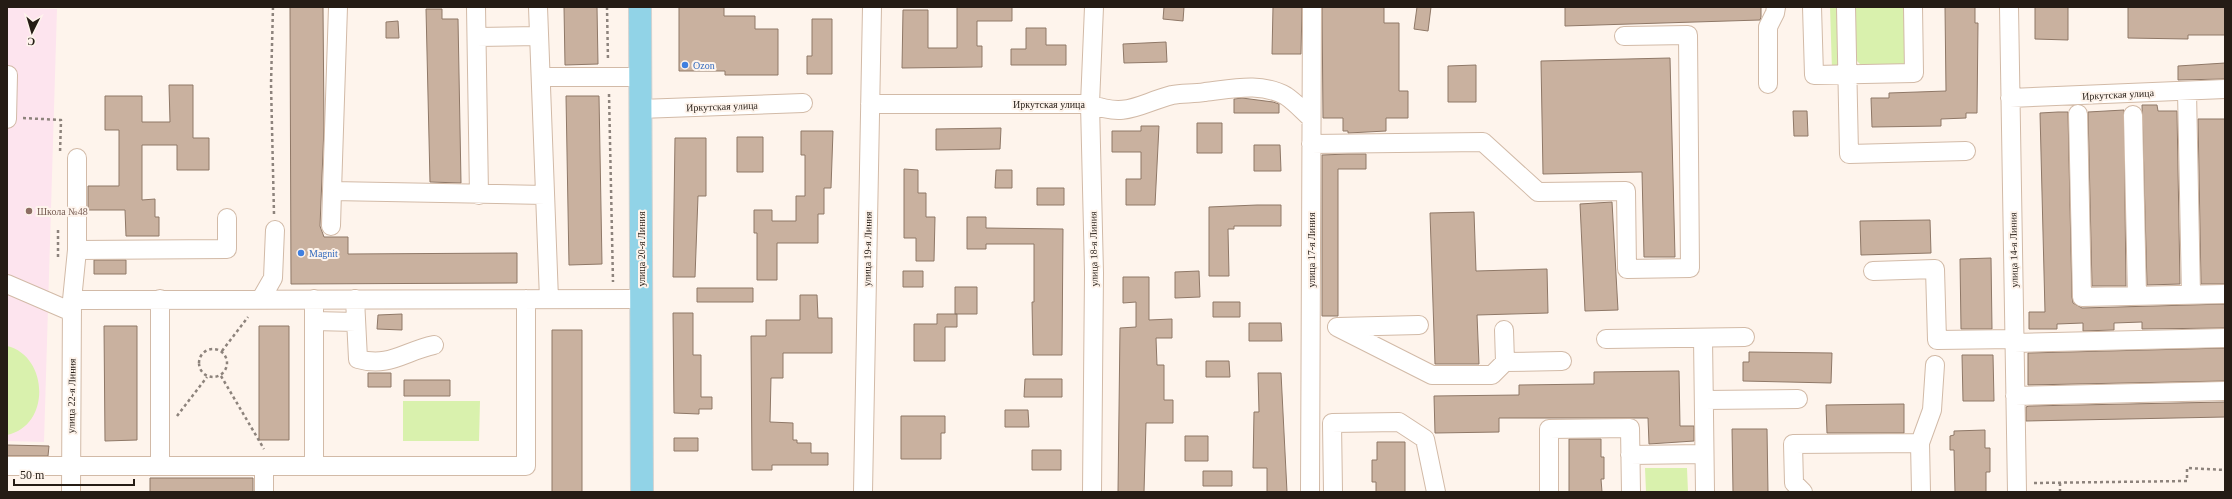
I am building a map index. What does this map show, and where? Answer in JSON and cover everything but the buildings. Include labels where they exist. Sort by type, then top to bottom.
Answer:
[{"type":"main road","name":"улица 20-я Линия","points":[[640,7],[642,492]]},
{"type":"street","points":[[331,226],[338,7]]},
{"type":"street","points":[[476,7],[479,195]]},
{"type":"street","points":[[538,7],[549,299]]},
{"type":"street","name":"улица 19-я Линия","points":[[862,492],[872,7]]},
{"type":"street","name":"улица 18-я Линия","points":[[1092,492],[1094,273],[1090,104],[1094,7]]},
{"type":"street","name":"улица 17-я Линия","points":[[1310,492],[1312,7]]},
{"type":"street","points":[[1768,84],[1768,27],[1776,7]]},
{"type":"street","points":[[1812,7],[1814,75],[1914,73],[1913,7]]},
{"type":"street","points":[[1846,7],[1849,154],[1966,151]]},
{"type":"street","name":"улица 14-я Линия","points":[[2009,7],[2017,488]]},
{"type":"street","points":[[1311,144],[1483,142],[1538,192],[1626,191],[1627,269],[1690,268],[1688,35],[1624,36]]},
{"type":"street","points":[[477,37],[539,36]]},
{"type":"street","points":[[7,118],[8,75]]},
{"type":"street","points":[[540,77],[640,77]]},
{"type":"street","name":"Иркутская улица","points":[[870,104],[1090,104],[1106,110],[1122,110],[1144,106],[1172,95],[1237,88],[1264,88],[1286,96],[1311,118]]},
{"type":"street","name":"Иркутская улица","points":[[2010,98],[2225,89]]},
{"type":"street","points":[[2187,90],[2191,295]]},
{"type":"street","name":"Иркутская улица","points":[[640,109],[803,103]]},
{"type":"street","points":[[2078,114],[2082,297],[2225,294]]},
{"type":"street","points":[[2133,115],[2137,296]]},
{"type":"street","name":"улица 22-я Линия","points":[[69,158],[77,250],[72,306],[71,492]]},
{"type":"street","points":[[332,191],[479,195],[545,195]]},
{"type":"street","points":[[77,250],[227,249],[227,218]]},
{"type":"street","points":[[262,299],[273,278],[275,230]]},
{"type":"street","points":[[1873,271],[1935,269],[1937,340],[2014,341],[2225,338]]},
{"type":"street","points":[[7,284],[72,306],[160,300],[642,299]]},
{"type":"street","points":[[314,299],[314,466]]},
{"type":"street","points":[[355,299],[358,359],[378,363],[393,360],[420,348],[434,345]]},
{"type":"street","points":[[7,466],[526,466],[526,299]]},
{"type":"street","points":[[160,300],[160,466]]},
{"type":"street","points":[[314,321],[356,322]]},
{"type":"street","points":[[1311,328],[1419,325]]},
{"type":"street","points":[[1337,327],[1432,375],[1492,375],[1505,362],[1562,361]]},
{"type":"street","points":[[1504,330],[1505,362]]},
{"type":"street","points":[[1606,339],[1744,337]]},
{"type":"street","points":[[1703,338],[1705,492]]},
{"type":"street","points":[[1921,492],[1920,443],[1932,410],[1935,365]]},
{"type":"street","points":[[2015,396],[2225,391]]},
{"type":"street","points":[[1704,400],[1798,399]]},
{"type":"street","points":[[1333,492],[1332,423],[1399,422],[1424,439],[1436,492]]},
{"type":"street","points":[[1550,492],[1549,429],[1630,428],[1631,492]]},
{"type":"street","points":[[1803,492],[1794,483],[1793,444],[1920,443]]},
{"type":"street","points":[[1630,455],[1704,454]]},
{"type":"street","points":[[264,492],[269,466]]},
{"type":"path","points":[[273,7],[271,84],[275,230]]},
{"type":"path","points":[[607,7],[613,299]]},
{"type":"path","points":[[7,118],[61,120],[69,158]]},
{"type":"path","points":[[58,259],[59,220]]},
{"type":"path","points":[[222,352],[262,299]]},
{"type":"path","points":[[216,349],[222,352],[228,361],[228,367],[221,376],[214,378],[207,377],[202,372],[199,366],[199,359],[203,353],[208,350],[216,349]]},
{"type":"path","points":[[221,376],[269,466]]},
{"type":"path","points":[[160,439],[207,377]]},
{"type":"path","points":[[2017,488],[2060,482],[2187,481],[2187,468],[2225,470]]},
{"type":"path","points":[[2060,482],[2060,492]]},
{"type":"shaded area","name":"Школа №48","points":[[7,8],[57,9],[44,442],[7,441]]},
{"type":"green space","points":[[1830,7],[1840,7],[1841,69],[1832,70]]},
{"type":"green space","points":[[1854,7],[1908,7],[1909,59],[1901,68],[1865,69],[1855,59]]},
{"type":"green space","points":[[7,346],[21,352],[31,363],[37,376],[39,391],[37,406],[31,419],[21,429],[7,435]]},
{"type":"green space","points":[[403,401],[480,401],[479,441],[403,441]]},
{"type":"green space","points":[[1645,468],[1687,468],[1688,492],[1646,492]]},
{"type":"place","name":"Ozon","points":[[685,65]]},
{"type":"place","name":"Школа №48","points":[[29,211]]},
{"type":"place","name":"Magnit","points":[[301,253]]}]
